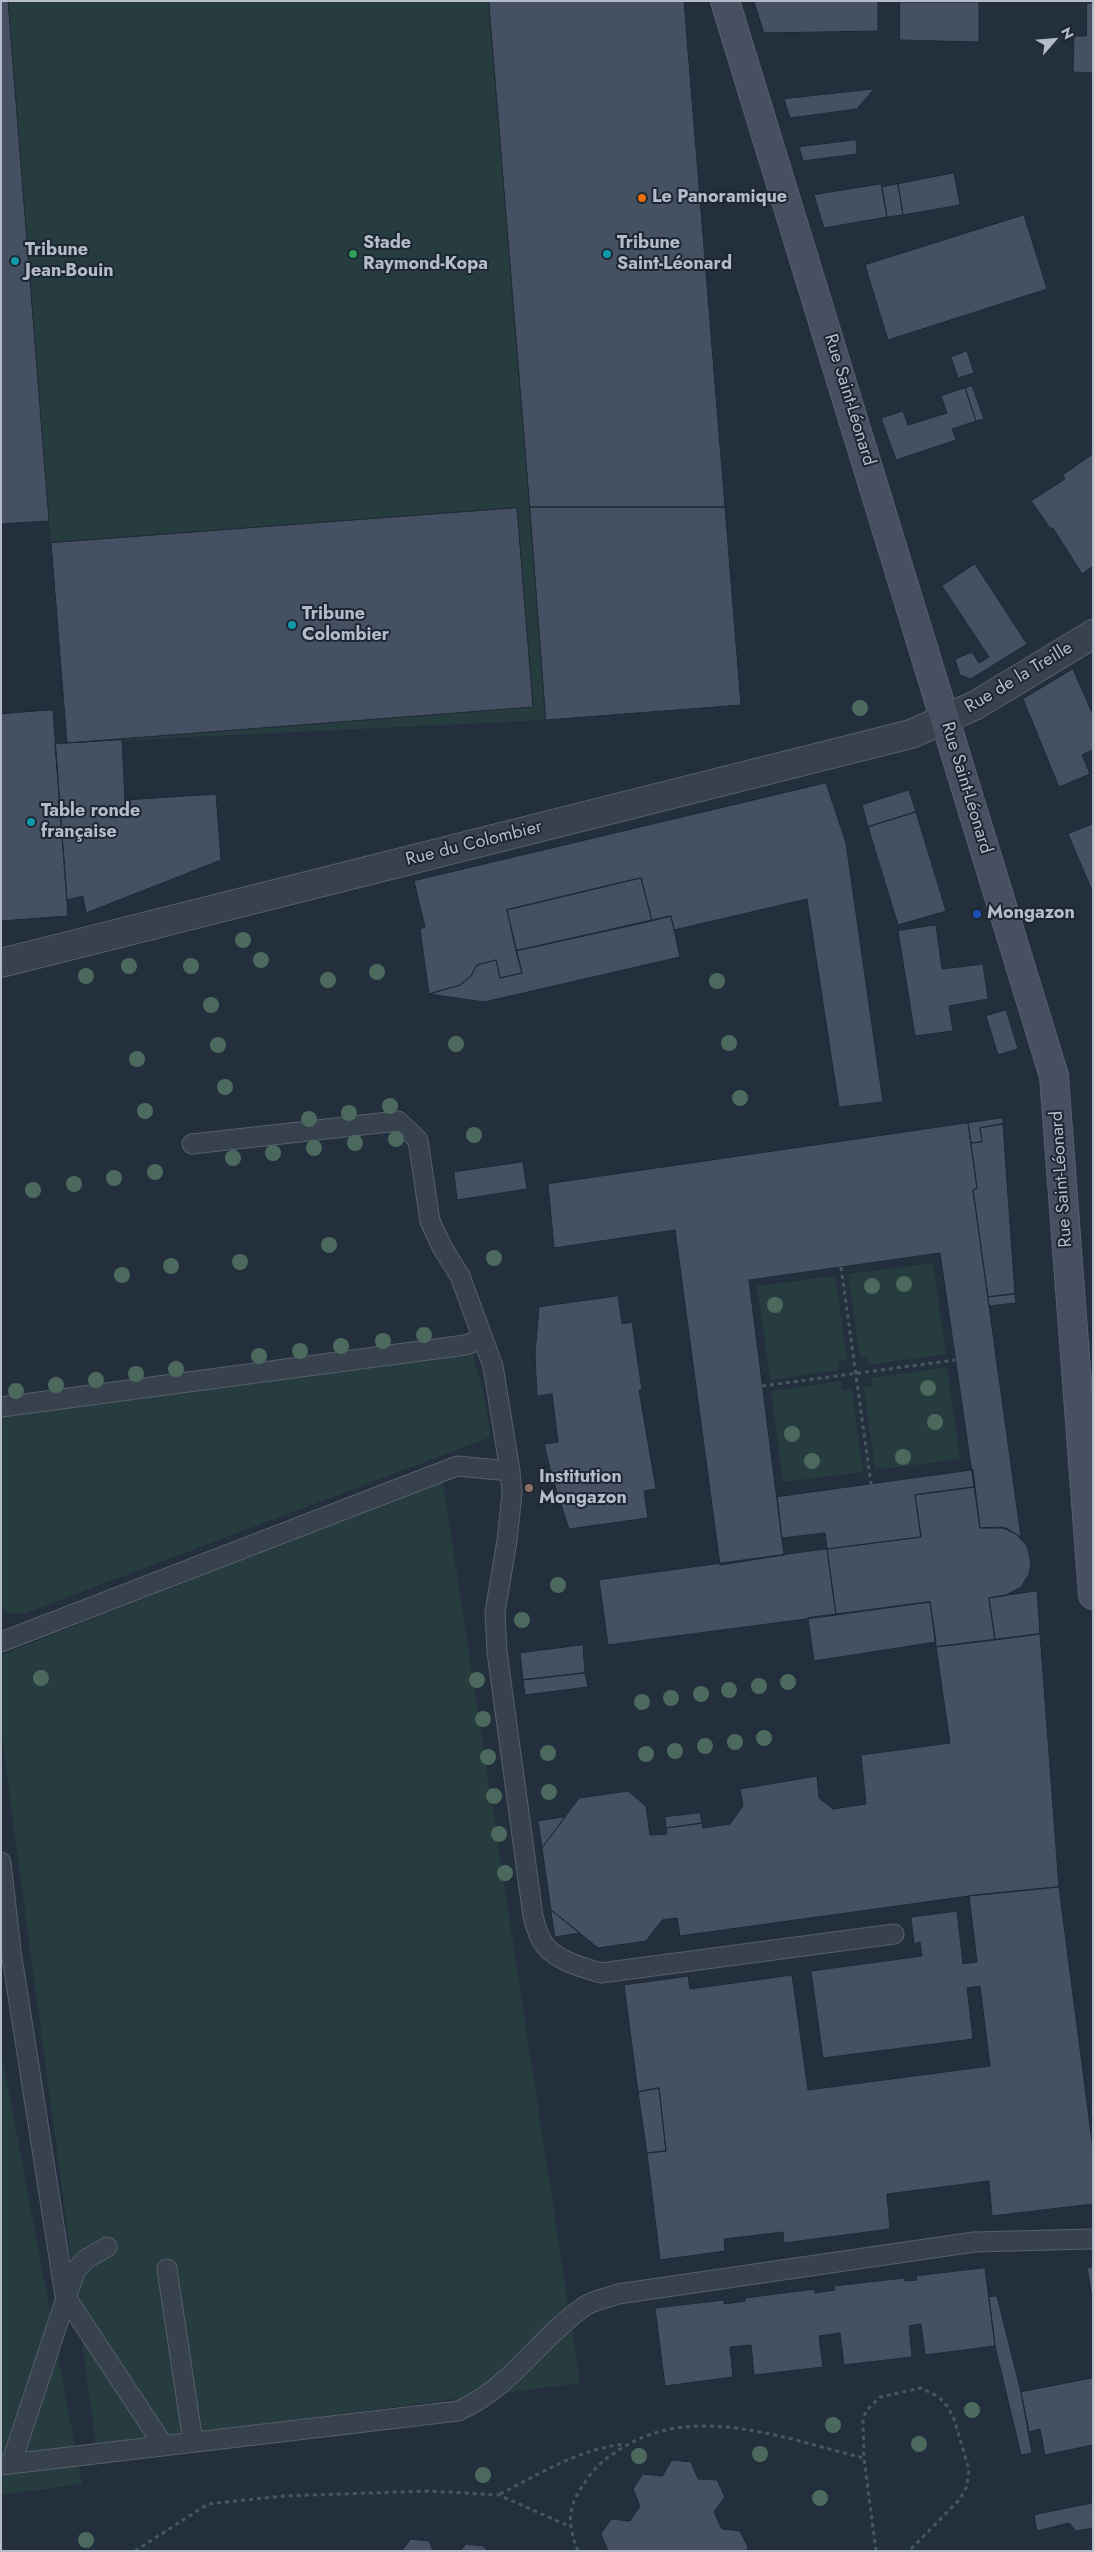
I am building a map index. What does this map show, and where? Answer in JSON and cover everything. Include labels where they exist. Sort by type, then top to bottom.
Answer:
[{"type":"street","name":"Rue Saint-Léonard","points":[[725,1],[855,418],[1054,1076],[1093,1595]]},
{"type":"street","name":"Rue de la Treille","points":[[945,720],[976,705],[1093,634]]},
{"type":"street","name":"Rue du Colombier","points":[[1,963],[901,737],[945,720]]},
{"type":"lane","points":[[192,1144],[398,1121],[418,1140],[430,1221],[442,1247],[460,1276],[493,1366],[510,1470],[512,1493],[507,1541],[495,1612],[497,1652],[533,1916],[542,1941],[556,1954],[577,1965],[601,1972],[894,1934]]},
{"type":"lane","points":[[1,1407],[466,1345],[483,1339]]},
{"type":"lane","points":[[1,1642],[213,1564],[457,1466],[510,1470]]},
{"type":"lane","points":[[1,1862],[11,1951],[65,2296],[164,2446]]},
{"type":"lane","points":[[107,2247],[86,2259],[75,2271],[6,2465],[458,2411],[476,2403],[500,2386],[518,2370],[551,2334],[587,2305],[618,2294],[974,2242],[1089,2239]]},
{"type":"lane","points":[[167,2269],[193,2442]]},
{"type":"path","points":[[841,1267],[872,1484]]},
{"type":"path","points":[[762,1386],[955,1360]]},
{"type":"path","points":[[876,2551],[864,2458],[863,2421],[872,2402],[880,2397],[920,2388],[939,2397],[953,2416],[969,2469],[967,2486],[960,2499],[909,2551]]},
{"type":"path","points":[[578,2551],[571,2526],[570,2509],[582,2486],[604,2460],[628,2444],[653,2433],[674,2428],[704,2426],[764,2433],[864,2458]]},
{"type":"path","points":[[499,2494],[569,2458],[606,2446],[628,2444]]},
{"type":"path","points":[[136,2551],[208,2504],[283,2496],[359,2492],[499,2494],[571,2526]]},
{"type":"green space","name":"Stade Raymond-Kopa","points":[[1,1],[684,1],[741,705],[546,720],[67,743],[49,521],[1,524]]},
{"type":"green space","points":[[933,1263],[946,1354],[869,1365],[868,1357],[860,1358],[848,1274]]},
{"type":"green space","points":[[835,1276],[847,1359],[839,1361],[840,1370],[770,1380],[757,1286]]},
{"type":"green space","points":[[472,1351],[484,1395],[491,1437],[26,1613],[6,1613],[1,1609],[1,1416]]},
{"type":"green space","points":[[947,1367],[960,1459],[875,1470],[864,1387],[872,1386],[871,1378]]},
{"type":"green space","points":[[841,1381],[843,1390],[852,1389],[863,1472],[783,1482],[771,1391]]},
{"type":"green space","points":[[443,1482],[580,2383],[96,2445],[1,1730],[1,1655],[184,1583],[215,1568],[255,1555]]},
{"type":"green space","points":[[1,2049],[82,2484],[1,2495]]},
{"type":"building","name":"Tribune Jean-Bouin","points":[[1,1],[8,1],[49,521],[1,524]]},
{"type":"building","name":"Tribune Saint-Léonard","points":[[489,1],[684,1],[725,507],[530,507]]},
{"type":"building","points":[[754,1],[878,1],[878,31],[764,33]]},
{"type":"building","points":[[900,2],[979,2],[979,42],[900,40]]},
{"type":"building","points":[[1087,3],[1093,3],[1093,73],[1073,72],[1074,36],[1086,36]]},
{"type":"building","points":[[874,89],[857,109],[790,118],[784,99]]},
{"type":"building","points":[[856,140],[857,154],[803,161],[799,147]]},
{"type":"building","points":[[954,173],[960,205],[903,215],[898,184]]},
{"type":"building","points":[[881,184],[887,217],[824,228],[814,195]]},
{"type":"building","points":[[898,184],[903,215],[887,217],[882,187]]},
{"type":"building","points":[[1024,215],[1047,289],[888,340],[865,265]]},
{"type":"building","points":[[967,351],[974,373],[958,378],[951,357]]},
{"type":"building","points":[[972,386],[984,419],[976,421],[965,388]]},
{"type":"building","points":[[965,388],[976,421],[952,429],[956,440],[896,460],[881,418],[903,411],[908,425],[947,413],[941,396]]},
{"type":"building","points":[[1093,454],[1093,566],[1082,574],[1053,528],[1050,528],[1031,501],[1065,479],[1063,475]]},
{"type":"building","points":[[530,507],[725,507],[741,705],[546,720]]},
{"type":"building","name":"Tribune Colombier","points":[[517,508],[533,707],[67,743],[51,543]]},
{"type":"building","points":[[975,564],[1027,644],[971,679],[960,675],[955,659],[972,652],[979,663],[989,657],[942,586]]},
{"type":"building","points":[[1073,669],[1093,715],[1093,750],[1082,755],[1090,774],[1059,787],[1023,699]]},
{"type":"building","name":"Table ronde française","points":[[53,710],[68,916],[1,921],[1,714]]},
{"type":"building","points":[[122,740],[125,800],[216,794],[221,860],[86,913],[83,896],[67,900],[55,744]]},
{"type":"building","points":[[826,783],[846,843],[883,1102],[839,1107],[807,899],[674,930],[671,916],[652,921],[641,878],[507,910],[522,973],[500,978],[496,960],[477,965],[471,976],[460,985],[429,994],[420,929],[425,927],[414,881]]},
{"type":"building","points":[[909,790],[916,812],[868,827],[862,805]]},
{"type":"building","points":[[916,812],[946,911],[898,925],[868,827]]},
{"type":"building","points":[[1093,824],[1093,893],[1068,834]]},
{"type":"building","points":[[641,878],[652,921],[516,951],[507,910]]},
{"type":"building","points":[[671,916],[680,957],[484,1002],[429,994],[460,985],[471,976],[477,965],[496,960],[500,978],[522,973],[516,951]]},
{"type":"building","points":[[936,925],[942,969],[983,964],[988,999],[949,1006],[953,1031],[915,1036],[898,931]]},
{"type":"building","points":[[1006,1010],[1018,1049],[998,1055],[986,1016]]},
{"type":"building","points":[[1003,1118],[1003,1124],[980,1128],[982,1142],[971,1143],[968,1123]]},
{"type":"building","points":[[968,1123],[977,1188],[973,1190],[1021,1537],[1006,1528],[980,1528],[940,1253],[749,1280],[784,1555],[720,1565],[675,1230],[554,1248],[548,1184]]},
{"type":"building","points":[[1003,1124],[1015,1294],[988,1297],[973,1190],[977,1188],[971,1143],[982,1142],[980,1128]]},
{"type":"building","points":[[523,1162],[527,1189],[457,1200],[454,1172]]},
{"type":"building","points":[[1015,1294],[1016,1303],[989,1306],[988,1297]]},
{"type":"building","points":[[618,1296],[622,1324],[632,1322],[642,1390],[639,1390],[656,1489],[644,1491],[648,1518],[569,1529],[552,1477],[544,1444],[558,1442],[552,1394],[537,1396],[535,1354],[539,1307]]},
{"type":"building","points":[[973,1470],[975,1487],[915,1495],[921,1537],[827,1549],[825,1533],[782,1538],[777,1497]]},
{"type":"building","points":[[975,1487],[980,1528],[1001,1527],[1016,1534],[1027,1546],[1031,1563],[1029,1574],[1021,1587],[1004,1596],[989,1598],[995,1640],[936,1647],[930,1602],[836,1615],[827,1549],[921,1537],[915,1495]]},
{"type":"building","points":[[827,1549],[836,1615],[608,1645],[599,1580]]},
{"type":"building","points":[[1037,1591],[1040,1634],[995,1640],[989,1598]]},
{"type":"building","points":[[930,1602],[936,1642],[814,1661],[808,1618]]},
{"type":"building","points":[[1040,1634],[1059,1887],[969,1896],[680,1936],[677,1918],[662,1920],[646,1941],[598,1948],[551,1910],[542,1848],[579,1798],[628,1791],[646,1806],[650,1835],[667,1834],[666,1828],[702,1823],[703,1828],[730,1824],[743,1806],[740,1789],[817,1776],[819,1798],[833,1809],[866,1804],[861,1755],[950,1743],[936,1647]]},
{"type":"building","points":[[583,1645],[585,1673],[523,1680],[520,1653]]},
{"type":"building","points":[[585,1673],[588,1687],[525,1695],[523,1680]]},
{"type":"building","points":[[700,1813],[702,1823],[666,1828],[665,1817]]},
{"type":"building","points":[[565,1817],[542,1848],[538,1821]]},
{"type":"building","points":[[1059,1887],[1093,2149],[1093,2204],[992,2216],[989,2181],[887,2194],[890,2229],[784,2243],[783,2232],[724,2239],[725,2251],[660,2260],[647,2153],[666,2151],[659,2088],[638,2092],[624,1985],[688,1976],[690,1989],[792,1975],[808,2090],[990,2066],[980,1986],[967,1988],[973,2039],[823,2058],[811,1971],[922,1956],[920,1942],[914,1944],[911,1917],[957,1911],[963,1964],[977,1962],[969,1896]]},
{"type":"building","points":[[551,1910],[580,1933],[555,1937]]},
{"type":"building","points":[[659,2088],[666,2151],[647,2153],[638,2092]]},
{"type":"building","points":[[1093,2267],[1093,2304],[1087,2268]]},
{"type":"building","points":[[985,2268],[995,2346],[925,2355],[921,2324],[909,2326],[912,2357],[844,2365],[840,2333],[819,2336],[823,2367],[754,2375],[751,2345],[730,2347],[733,2377],[665,2386],[655,2308],[724,2300],[724,2304],[745,2301],[745,2298],[814,2289],[815,2293],[835,2290],[834,2286],[904,2278],[905,2281],[917,2280],[916,2276]]},
{"type":"building","points":[[997,2296],[1021,2392],[1032,2453],[1021,2455],[995,2346],[989,2297]]},
{"type":"building","points":[[1093,2378],[1093,2445],[1045,2455],[1040,2429],[1029,2432],[1021,2392]]},
{"type":"building","points":[[672,2460],[691,2462],[698,2479],[717,2480],[725,2497],[714,2512],[722,2529],[740,2531],[748,2547],[746,2551],[608,2551],[601,2534],[611,2519],[630,2521],[640,2506],[633,2489],[643,2474],[662,2476]]},
{"type":"building","points":[[1093,2503],[1093,2528],[1076,2531],[1069,2523],[1037,2531],[1034,2515]]},
{"type":"building","points":[[411,2539],[429,2541],[433,2551],[402,2551]]},
{"type":"building","points":[[466,2544],[484,2546],[487,2551],[461,2551]]},
{"type":"place","name":"Le Panoramique","points":[[642,198]]},
{"type":"place","name":"Stade Raymond-Kopa","points":[[353,254]]},
{"type":"place","name":"Tribune Saint-Léonard","points":[[607,254]]},
{"type":"place","name":"Tribune Jean-Bouin","points":[[15,261]]},
{"type":"place","name":"Tribune Colombier","points":[[292,625]]},
{"type":"place","name":"Table ronde française","points":[[31,822]]},
{"type":"place","name":"Mongazon","points":[[977,914]]},
{"type":"place","name":"Institution Mongazon","points":[[529,1488]]}]
